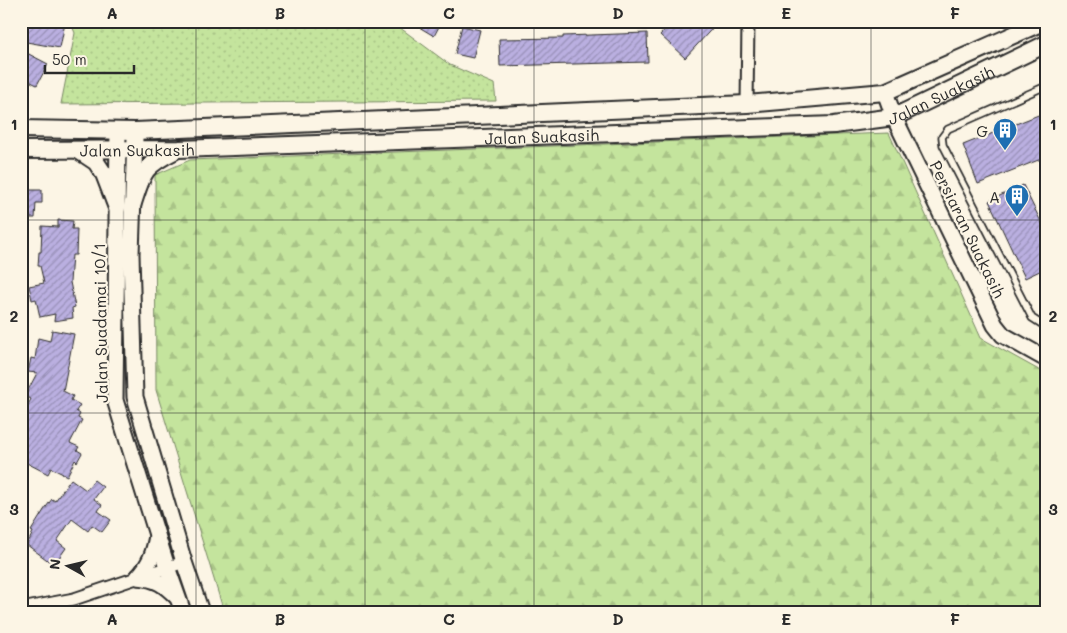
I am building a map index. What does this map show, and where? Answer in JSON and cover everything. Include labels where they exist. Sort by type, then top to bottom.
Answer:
[{"type":"main road","name":"Jalan Suakasih","points":[[21,129],[127,131],[747,104],[885,92],[1045,21]]},
{"type":"main road","name":"Jalan Suakasih","points":[[21,150],[134,151],[834,125],[894,117],[1046,44]]},
{"type":"main road","points":[[124,207],[142,173],[157,160],[179,149]]},
{"type":"main road","points":[[77,150],[96,162],[124,207]]},
{"type":"street","points":[[747,104],[748,21]]},
{"type":"street","name":"Persiaran Suakasih","points":[[885,92],[894,117],[995,325],[1003,335],[1046,359]]},
{"type":"street","name":"Jalan Suadamai 10/1","points":[[127,131],[118,150],[131,254],[135,397],[200,612]]},
{"type":"street","name":"Jalan Suadamai 10/1","points":[[127,131],[134,151],[124,207],[115,400],[181,605]]},
{"type":"street","points":[[138,577],[146,569],[154,554],[157,534]]},
{"type":"street","points":[[21,610],[74,599],[184,562]]},
{"type":"street","points":[[138,577],[151,578],[165,585],[181,605]]},
{"type":"lane","points":[[1046,86],[948,129],[942,136],[943,145],[1032,318],[1046,327]]},
{"type":"green space","points":[[70,21],[397,21],[399,27],[450,65],[494,84],[496,101],[61,104],[75,33]]},
{"type":"green space","points":[[889,133],[981,338],[1046,374],[1046,612],[224,612],[156,390],[155,175],[190,160]]},
{"type":"building","points":[[21,21],[65,23],[60,48],[21,41]]},
{"type":"building","points":[[409,21],[442,21],[434,36]]},
{"type":"building","points":[[673,21],[719,21],[685,58],[660,35]]},
{"type":"building","points":[[462,26],[480,30],[473,58],[455,54]]},
{"type":"building","points":[[647,33],[648,62],[500,66],[499,39],[563,38],[563,36]]},
{"type":"building","points":[[21,50],[48,64],[37,85],[21,77]]},
{"type":"building","name":"G","points":[[1046,112],[1046,157],[978,184],[963,145]]},
{"type":"building","name":"A","points":[[1023,185],[1046,232],[1046,268],[1025,278],[989,201]]},
{"type":"building","points":[[21,190],[42,190],[42,203],[36,203],[35,218],[22,218]]},
{"type":"building","points":[[58,220],[73,221],[72,229],[77,229],[76,255],[72,255],[70,282],[75,307],[72,308],[73,318],[54,321],[55,314],[40,317],[36,299],[32,300],[29,286],[44,283],[40,266],[38,266],[39,252],[41,252],[42,226],[58,227]]},
{"type":"building","points":[[52,330],[74,334],[63,391],[73,396],[71,400],[80,405],[76,411],[80,414],[78,418],[82,420],[70,443],[79,447],[77,450],[82,453],[77,462],[75,460],[67,476],[51,468],[48,474],[21,460],[21,418],[31,399],[25,396],[37,373],[28,372],[31,358],[35,359],[38,338],[50,341]]},
{"type":"building","points":[[71,479],[86,490],[94,480],[103,487],[94,499],[102,505],[98,511],[111,520],[102,532],[92,525],[88,531],[72,519],[57,541],[66,548],[54,565],[27,545],[33,532],[31,531],[44,510],[52,499],[55,501]]},
{"type":"place","name":"G","points":[[1005,151]]},
{"type":"place","name":"A","points":[[1017,217]]}]
